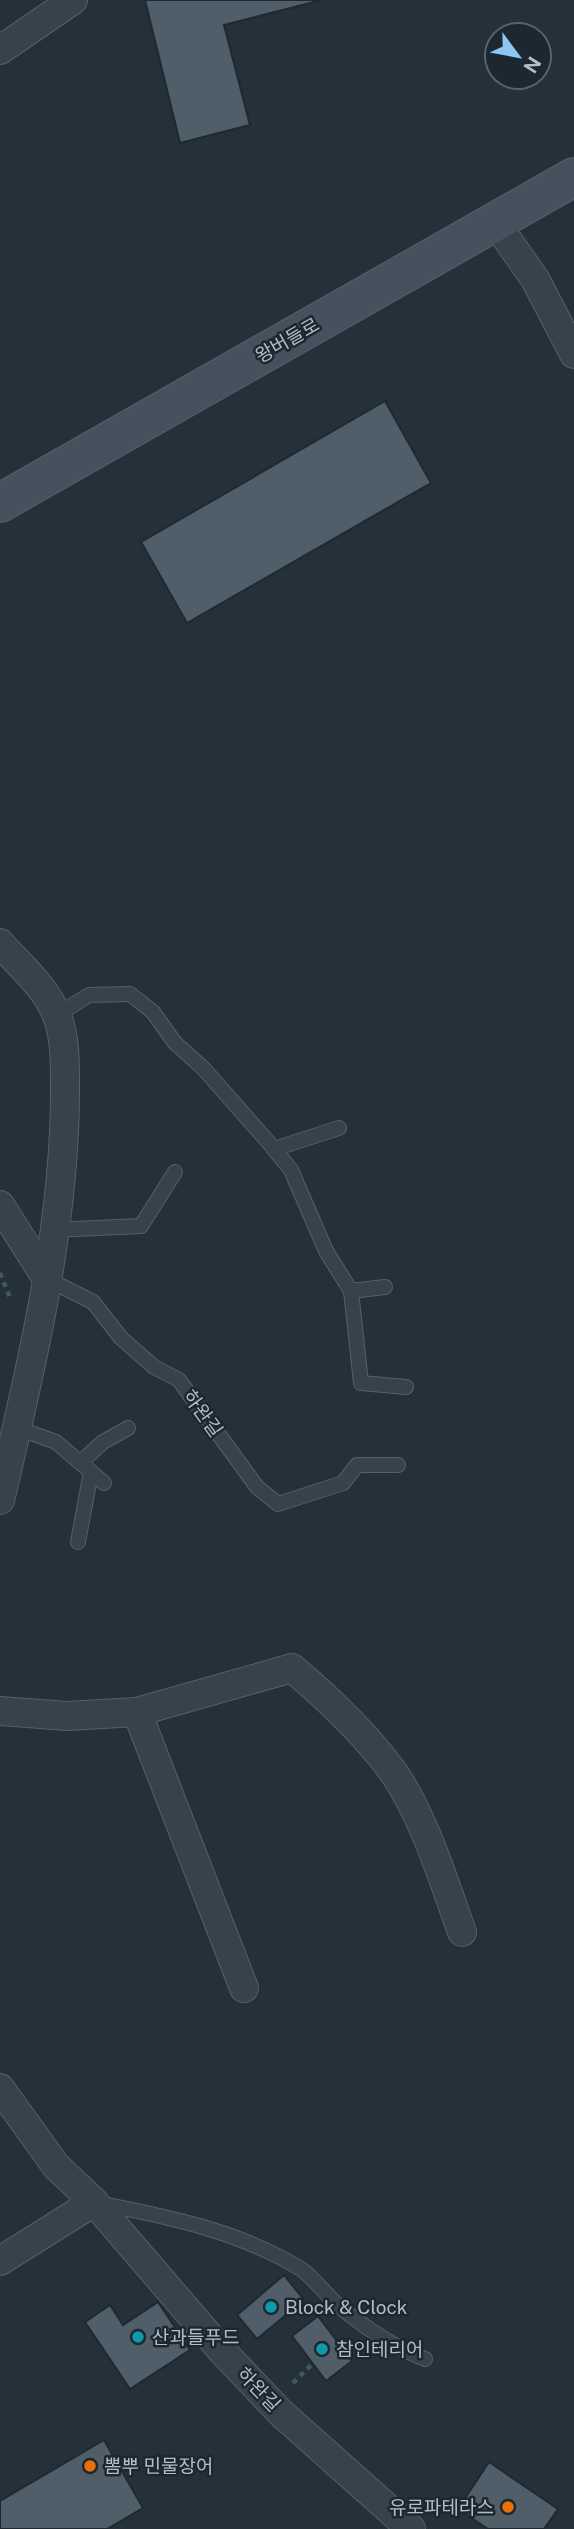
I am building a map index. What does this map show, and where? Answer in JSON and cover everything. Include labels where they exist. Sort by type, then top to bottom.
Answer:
[{"type":"main road","name":"왕버들로","points":[[0,502],[574,177]]},
{"type":"street","points":[[0,50],[73,0]]},
{"type":"street","points":[[495,222],[535,279],[574,354]]},
{"type":"street","points":[[0,943],[43,989],[57,1014],[64,1050],[65,1130],[47,1279],[0,1500]]},
{"type":"street","points":[[0,1205],[47,1279]]},
{"type":"street","points":[[0,1712],[67,1716],[137,1712],[292,1668],[341,1709],[395,1775],[432,1848],[462,1932]]},
{"type":"street","points":[[137,1712],[244,1988]]},
{"type":"street","name":"하완길","points":[[0,2088],[56,2166],[94,2202],[222,2351],[281,2413],[411,2529]]},
{"type":"street","points":[[0,2260],[94,2202]]},
{"type":"lane","points":[[57,1014],[89,995],[130,994],[153,1012],[175,1043],[203,1068],[291,1170],[326,1251],[351,1291],[361,1383],[406,1387]]},
{"type":"lane","points":[[275,1149],[339,1128]]},
{"type":"lane","points":[[52,1230],[141,1226],[175,1172]]},
{"type":"lane","name":"하완길","points":[[47,1279],[93,1301],[129,1345],[154,1367],[179,1380],[257,1487],[278,1504],[343,1483],[358,1465],[398,1465]]},
{"type":"lane","points":[[351,1291],[385,1287]]},
{"type":"lane","points":[[17,1428],[56,1443],[104,1483]]},
{"type":"lane","points":[[78,1542],[86,1467],[103,1442],[128,1428]]},
{"type":"lane","points":[[94,2202],[207,2226],[261,2249],[303,2271],[340,2306],[376,2333],[408,2353],[425,2359]]},
{"type":"building","points":[[145,0],[322,0],[224,25],[250,125],[180,143]]},
{"type":"building","points":[[385,401],[431,483],[187,623],[141,542]]},
{"type":"building","name":"Block & Clock","points":[[284,2275],[304,2300],[257,2339],[237,2315]]},
{"type":"building","name":"산과들푸드","points":[[158,2302],[190,2350],[130,2389],[85,2322],[110,2305],[123,2325]]},
{"type":"building","name":"참인테리어","points":[[318,2316],[352,2361],[326,2381],[292,2336]]},
{"type":"building","name":"뽐뿌 민물장어","points":[[104,2440],[143,2508],[107,2529],[0,2529],[0,2501]]},
{"type":"building","points":[[489,2462],[558,2509],[544,2529],[488,2529],[458,2509]]},
{"type":"place","name":"Block & Clock","points":[[271,2307]]},
{"type":"place","name":"산과들푸드","points":[[138,2337]]},
{"type":"place","name":"참인테리어","points":[[322,2349]]},
{"type":"place","name":"뽐뿌 민물장어","points":[[90,2466]]},
{"type":"place","name":"유로파테라스","points":[[508,2507]]}]
